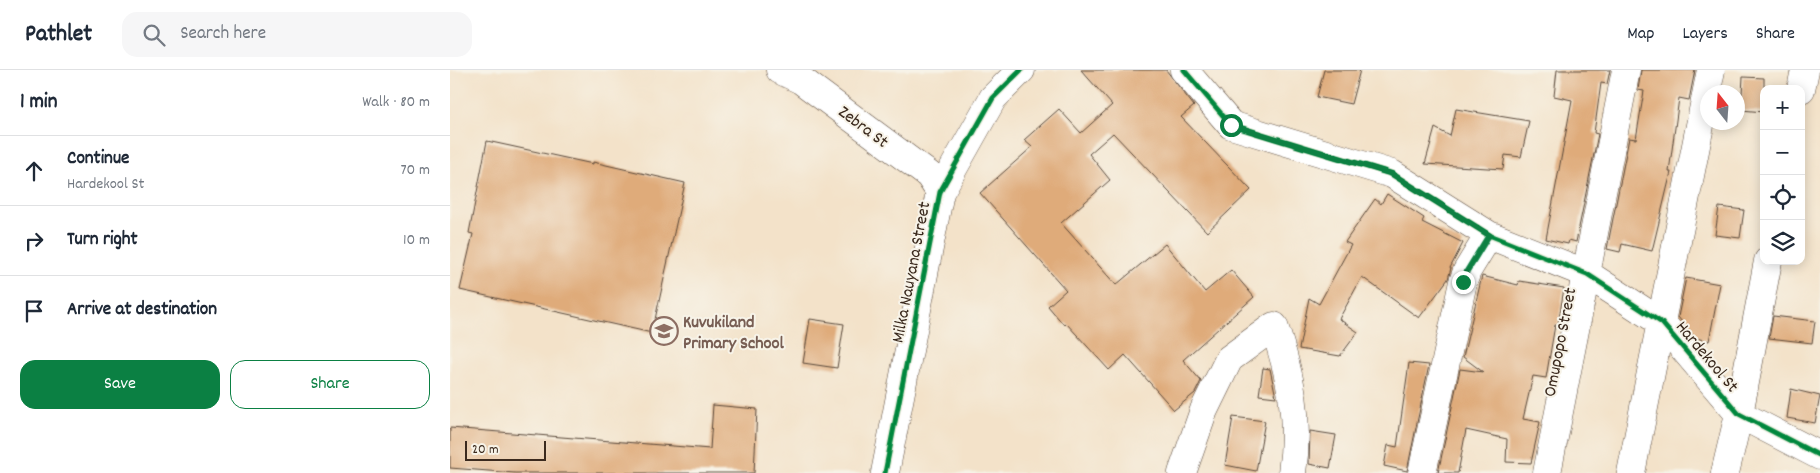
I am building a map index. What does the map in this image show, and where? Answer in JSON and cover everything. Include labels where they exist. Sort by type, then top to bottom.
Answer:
[{"type":"street","name":"Zebra St","points":[[780,70],[801,80],[929,175],[940,192]]},
{"type":"street","name":"Milka Nauyana Street","points":[[885,473],[940,192],[993,98],[1021,70]]},
{"type":"street","name":"Hardekool St","points":[[1184,70],[1231,125],[1392,174],[1489,235],[1587,274],[1662,323],[1739,414],[1820,456]]},
{"type":"street","name":"Omupopo Street","points":[[1546,473],[1626,70]]},
{"type":"street","points":[[1631,473],[1711,70]]},
{"type":"street","points":[[1802,85],[1804,70]]},
{"type":"street","points":[[1422,473],[1463,282],[1467,271],[1489,235]]},
{"type":"street","points":[[1725,473],[1739,414],[1767,265]]},
{"type":"street","points":[[1182,473],[1204,410],[1229,359],[1274,326],[1288,369],[1295,413],[1292,473]]},
{"type":"building","points":[[1081,70],[1166,70],[1194,106],[1181,117],[1251,190],[1207,232],[1113,133],[1089,154],[1110,180],[1061,223],[1116,285],[1165,244],[1205,292],[1231,270],[1254,297],[1183,360],[1201,381],[1195,393],[1174,410],[1125,355],[1109,370],[1066,323],[1064,325],[1048,306],[1066,290],[980,193],[1032,147],[1024,140],[1059,109],[1081,133],[1112,105]]},
{"type":"building","points":[[1324,70],[1360,70],[1351,104],[1317,97]]},
{"type":"building","points":[[1557,70],[1610,70],[1607,84],[1601,83],[1594,133],[1598,134],[1576,242],[1569,240],[1568,244],[1546,239],[1572,100],[1554,96]]},
{"type":"building","points":[[1641,70],[1695,70],[1689,100],[1679,98],[1669,172],[1671,172],[1652,251],[1622,244],[1620,252],[1607,249],[1629,138],[1636,139],[1644,91],[1638,90]]},
{"type":"building","points":[[1743,77],[1764,78],[1764,85],[1760,85],[1760,112],[1745,110],[1745,85],[1743,85]]},
{"type":"building","points":[[1456,109],[1529,121],[1521,157],[1505,155],[1503,169],[1425,164],[1435,128],[1450,136]]},
{"type":"building","points":[[487,141],[685,183],[652,333],[460,290],[473,234],[469,233]]},
{"type":"building","points":[[1387,194],[1424,218],[1422,222],[1463,243],[1450,268],[1448,279],[1419,318],[1362,277],[1339,319],[1358,332],[1340,356],[1299,349],[1309,298],[1319,304],[1351,245],[1345,242],[1375,199],[1381,204]]},
{"type":"building","points":[[1719,207],[1744,210],[1740,238],[1715,235]]},
{"type":"building","points":[[1482,276],[1518,285],[1519,281],[1564,288],[1558,325],[1555,325],[1546,378],[1533,376],[1523,419],[1540,422],[1531,463],[1506,462],[1507,439],[1466,430],[1458,473],[1438,473],[1460,369],[1483,372],[1463,357]]},
{"type":"building","points":[[1686,278],[1720,284],[1709,341],[1695,338],[1678,317]]},
{"type":"building","points":[[1773,316],[1815,321],[1812,343],[1769,338]]},
{"type":"building","points":[[810,319],[844,324],[837,368],[803,363]]},
{"type":"building","points":[[1409,363],[1429,365],[1407,471],[1384,466],[1388,445],[1397,447]]},
{"type":"building","points":[[1263,368],[1270,369],[1276,397],[1259,395]]},
{"type":"building","points":[[1791,389],[1820,396],[1815,423],[1787,418]]},
{"type":"building","points":[[713,405],[757,409],[754,473],[515,473],[450,468],[450,428],[710,449]]},
{"type":"building","points":[[1233,417],[1265,421],[1256,471],[1225,465]]},
{"type":"building","points":[[1310,431],[1336,435],[1330,468],[1309,464]]},
{"type":"cycle path","points":[[885,473],[940,192],[993,98],[1021,70]]},
{"type":"cycle path","points":[[1184,70],[1231,125],[1392,174],[1489,235],[1587,274],[1662,323],[1739,414],[1820,456]]},
{"type":"place","name":"Kuvukiland Primary School","points":[[664,331]]},
{"type":"route","points":[[1231,125],[1392,174],[1489,235],[1467,271],[1463,282]]}]
